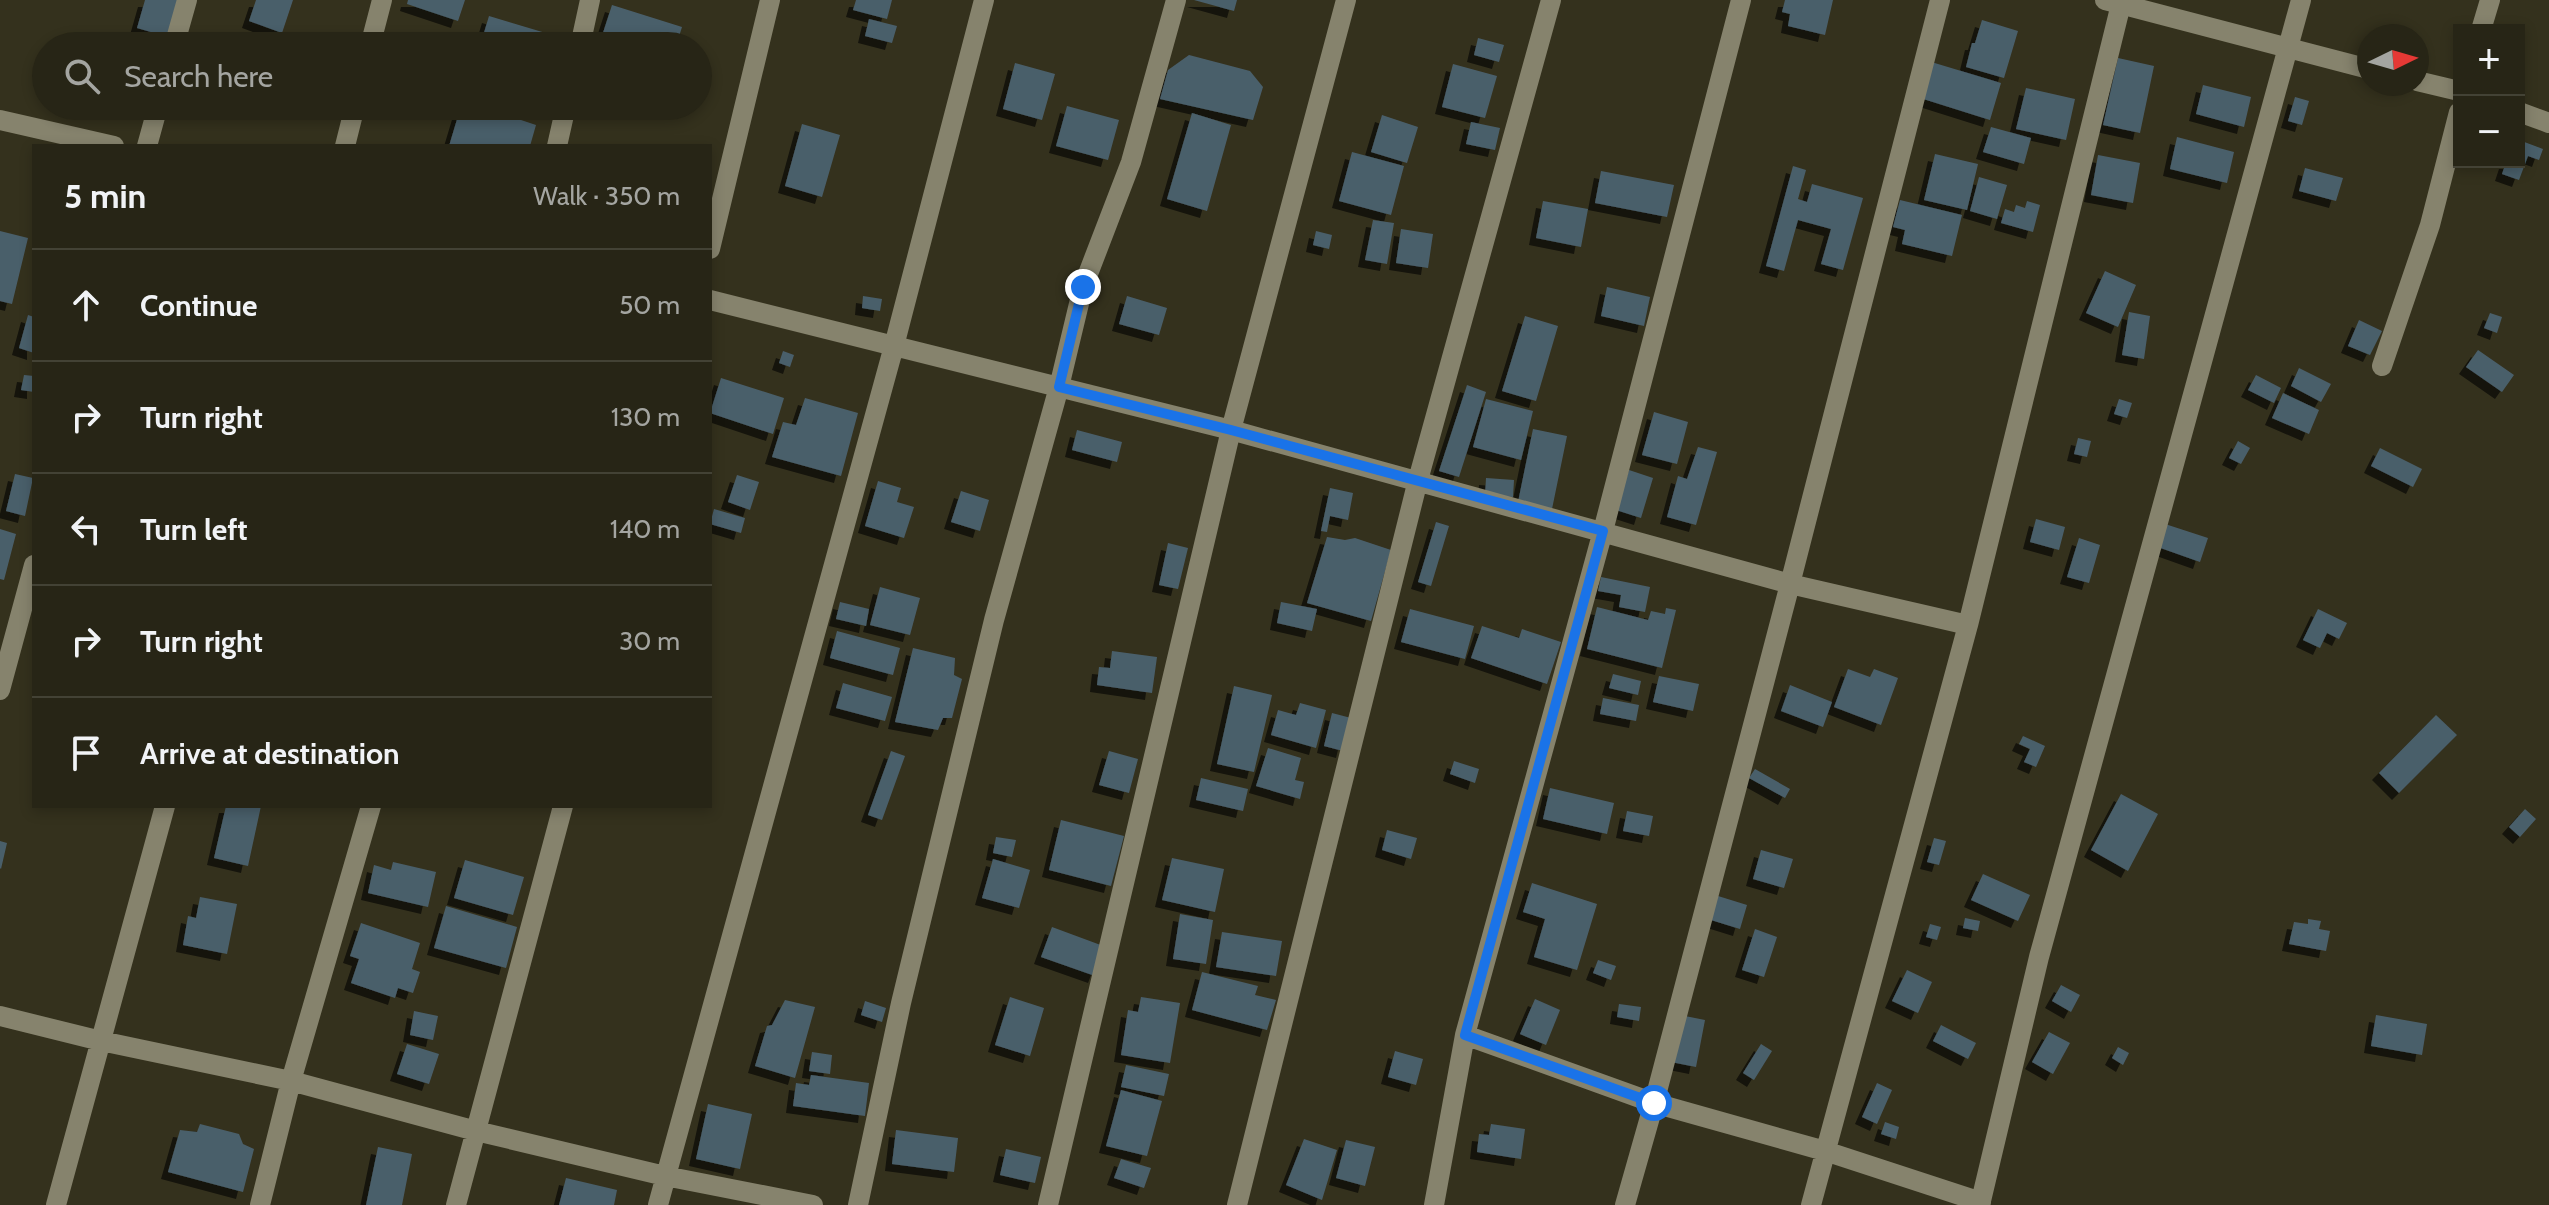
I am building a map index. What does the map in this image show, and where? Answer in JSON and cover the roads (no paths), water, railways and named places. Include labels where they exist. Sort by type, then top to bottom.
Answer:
[{"type":"street","points":[[178,32],[187,0]]},
{"type":"street","points":[[374,32],[382,0]]},
{"type":"street","points":[[583,32],[590,0]]},
{"type":"street","points":[[712,241],[770,0]]},
{"type":"street","points":[[658,1205],[894,346],[984,0]]},
{"type":"street","points":[[858,1205],[901,1003],[990,635],[1059,387],[1083,287],[1131,162],[1176,0]]},
{"type":"street","points":[[1048,1205],[1231,430],[1346,0]]},
{"type":"street","points":[[1237,1205],[1418,480],[1551,0]]},
{"type":"street","points":[[1434,1205],[1465,1035],[1603,531],[1741,0]]},
{"type":"street","points":[[1625,1205],[1790,584],[1940,0]]},
{"type":"street","points":[[1465,1035],[1654,1103],[1825,1151],[1980,1204],[2039,957],[2301,0]]},
{"type":"street","points":[[2483,24],[2490,0]]},
{"type":"street","points":[[1811,1205],[1968,625],[2116,1],[2357,66]]},
{"type":"street","points":[[2429,84],[2453,90]]},
{"type":"street","points":[[2525,114],[2549,123]]},
{"type":"street","points":[[0,120],[105,144]]},
{"type":"street","points":[[148,144],[154,120]]},
{"type":"street","points":[[346,144],[352,120]]},
{"type":"street","points":[[557,144],[563,120]]},
{"type":"street","points":[[2382,366],[2430,225],[2453,135]]},
{"type":"street","points":[[712,300],[1231,430],[1790,584],[1968,625]]},
{"type":"street","points":[[0,690],[32,572]]},
{"type":"street","points":[[56,1205],[164,808]]},
{"type":"street","points":[[260,1205],[291,1081],[370,808]]},
{"type":"street","points":[[456,1205],[562,808]]},
{"type":"street","points":[[0,1016],[291,1081],[476,1131],[665,1176],[813,1205]]}]
